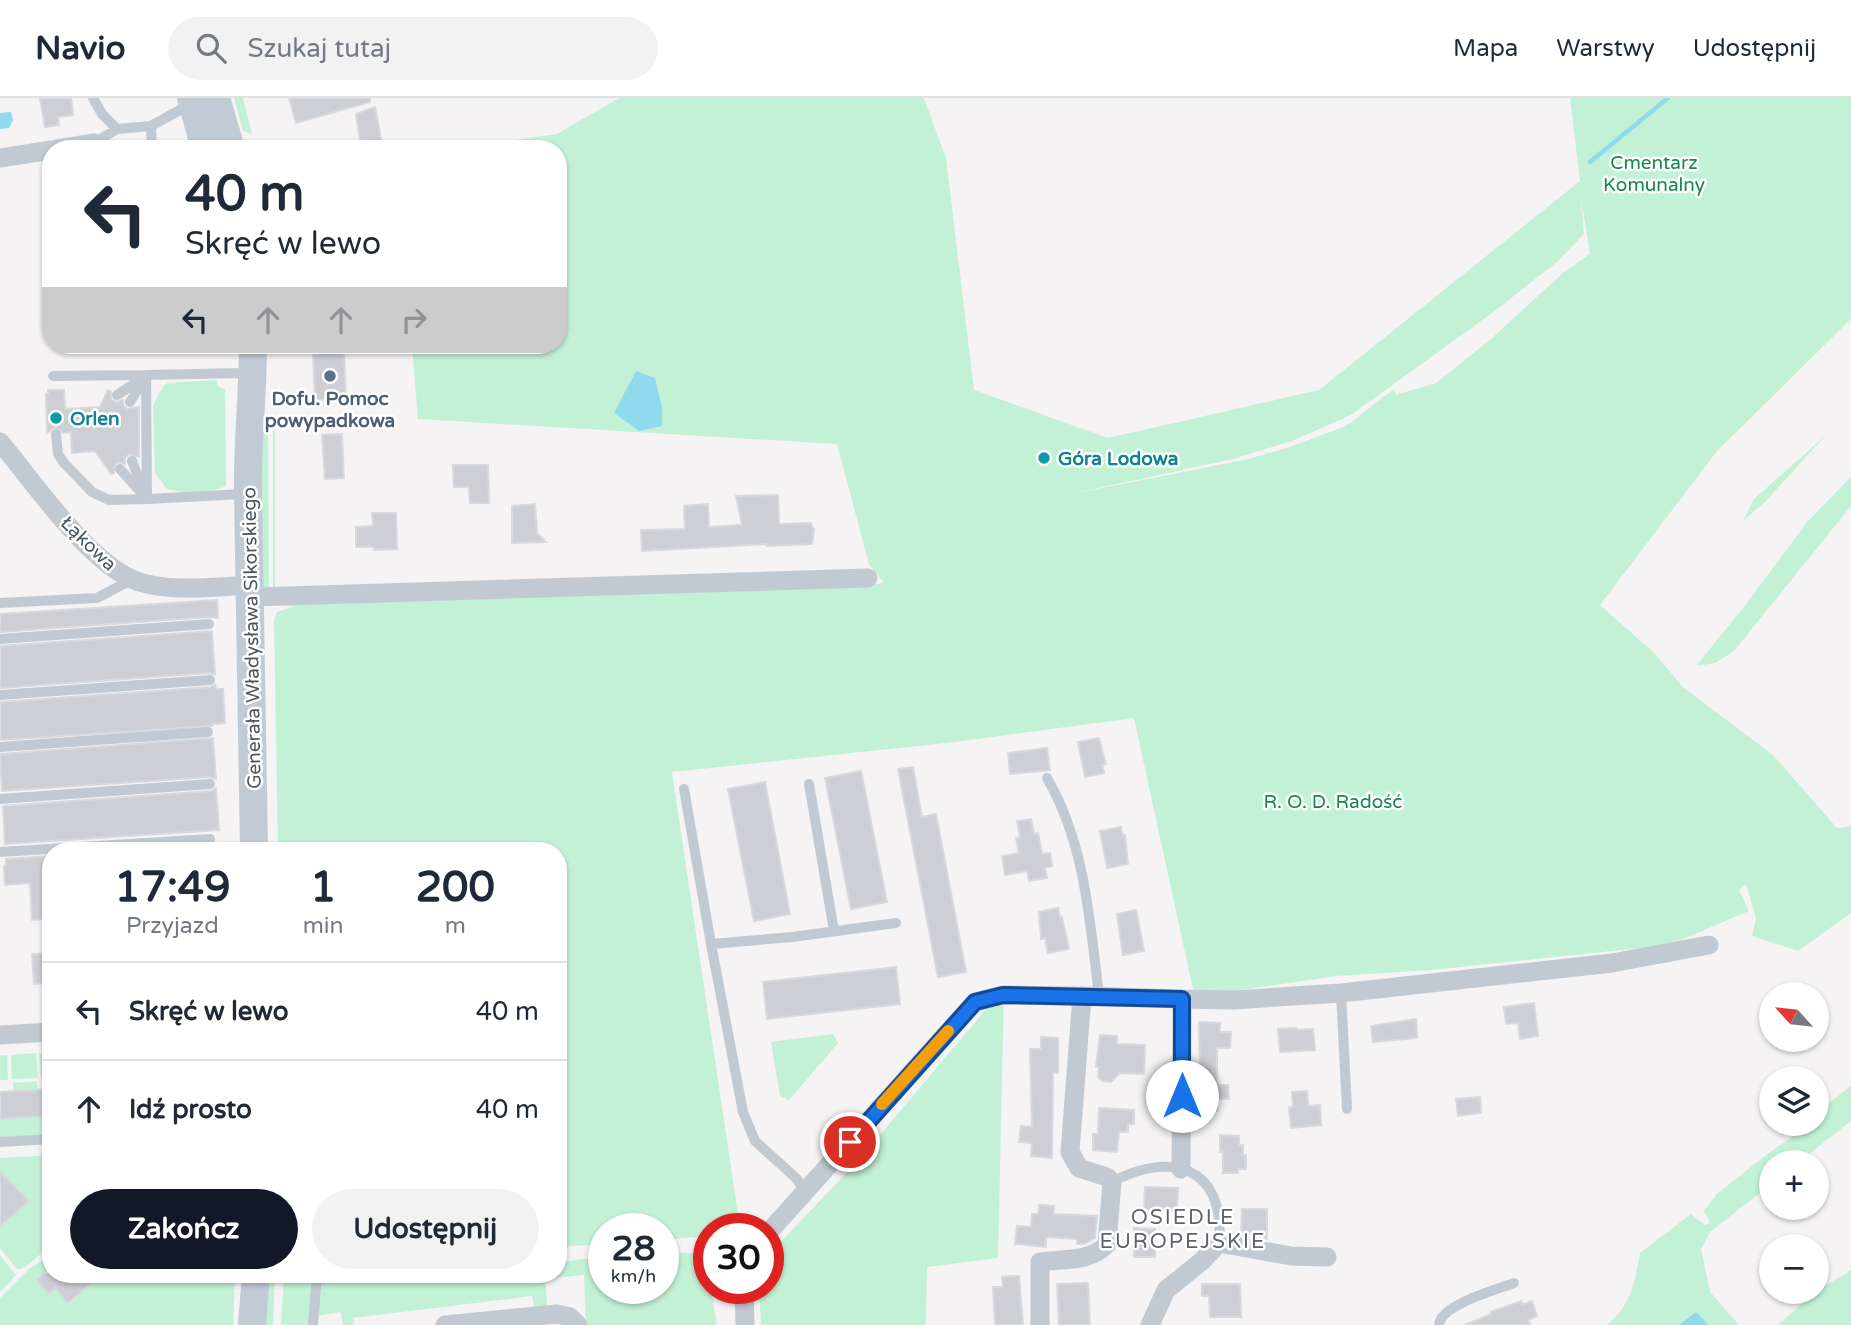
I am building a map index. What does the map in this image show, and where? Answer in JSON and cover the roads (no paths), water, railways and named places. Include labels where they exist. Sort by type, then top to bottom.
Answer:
[{"type":"main road","points":[[200,100],[204,140]]},
{"type":"main road","points":[[200,100],[225,140]]},
{"type":"main road","name":"Generała Władysława Sikorskiego","points":[[242,354],[248,378]]},
{"type":"main road","name":"Generała Władysława Sikorskiego","points":[[252,354],[248,378],[248,494],[254,842]]},
{"type":"main road","points":[[253,1323],[255,1283]]},
{"type":"street","points":[[0,158],[42,151]]},
{"type":"street","name":"Łąkowa","points":[[0,442],[73,529],[107,562],[132,579],[171,587],[251,591],[868,578]]},
{"type":"street","points":[[784,1216],[975,1002],[1003,995],[1233,1000],[1341,993],[1612,962],[1709,945]]},
{"type":"street","points":[[1040,1325],[1040,1262],[1091,1256],[1107,1244],[1112,1182],[1107,1177],[1079,1168],[1070,1152],[1091,996]]},
{"type":"street","points":[[1181,1169],[1182,999]]},
{"type":"street","points":[[0,1035],[42,1033]]},
{"type":"street","points":[[1150,1325],[1166,1290],[1202,1261],[1219,1242],[1291,1256],[1327,1257]]},
{"type":"street","points":[[744,1304],[745,1325]]},
{"type":"street","points":[[445,1325],[557,1314],[570,1317],[578,1325]]},
{"type":"lane","points":[[93,98],[102,114],[117,129]]},
{"type":"lane","points":[[99,140],[117,129],[151,126],[200,100]]},
{"type":"lane","points":[[151,126],[152,140]]},
{"type":"lane","points":[[117,395],[146,375]]},
{"type":"lane","points":[[130,402],[146,375]]},
{"type":"lane","points":[[146,375],[147,499]]},
{"type":"lane","points":[[53,376],[248,378]]},
{"type":"lane","points":[[56,434],[58,454],[64,463],[92,492],[108,500],[248,494]]},
{"type":"lane","points":[[132,461],[147,499]]},
{"type":"lane","points":[[120,469],[147,499]]},
{"type":"lane","points":[[0,603],[97,598],[132,579]]},
{"type":"lane","points":[[0,639],[209,624]]},
{"type":"lane","points":[[0,695],[211,680]]},
{"type":"lane","points":[[0,747],[208,732]]},
{"type":"lane","points":[[1047,778],[1061,803],[1087,898],[1091,996]]},
{"type":"lane","points":[[0,799],[210,784]]},
{"type":"lane","points":[[809,785],[834,931]]},
{"type":"lane","points":[[684,789],[743,1112],[755,1141],[797,1179],[805,1193]]},
{"type":"lane","points":[[162,842],[210,839]]},
{"type":"lane","points":[[0,852],[42,849]]},
{"type":"lane","points":[[712,944],[896,923]]},
{"type":"lane","points":[[1341,993],[1347,1109]]},
{"type":"lane","points":[[0,1142],[42,1140]]},
{"type":"lane","points":[[1112,1182],[1132,1172],[1189,1169],[1209,1185],[1221,1225],[1219,1242]]},
{"type":"lane","points":[[313,1325],[316,1283]]},
{"type":"lane","points":[[1439,1325],[1445,1312],[1514,1283]]},
{"type":"water","points":[[11,112],[13,120],[9,128],[0,129],[0,113]]},
{"type":"water","points":[[636,371],[655,378],[662,407],[662,426],[639,431],[614,413]]},
{"type":"water","points":[[1696,1312],[1709,1325],[1679,1325]]},
{"type":"waterway","points":[[1590,162],[1668,98]]},
{"type":"place","name":"Dofu. Pomoc powypadkowa","points":[[330,376]]},
{"type":"place","name":"Orlen","points":[[56,418]]},
{"type":"place","name":"Góra Lodowa","points":[[1044,458]]},
{"type":"district","name":"OSIEDLE EUROPEJSKIE","points":[[1183,1229]]},
{"type":"park label","name":"Cmentarz Komunalny","points":[[1654,173]]},
{"type":"park label","name":"R. O. D. Radość","points":[[1333,801]]}]
